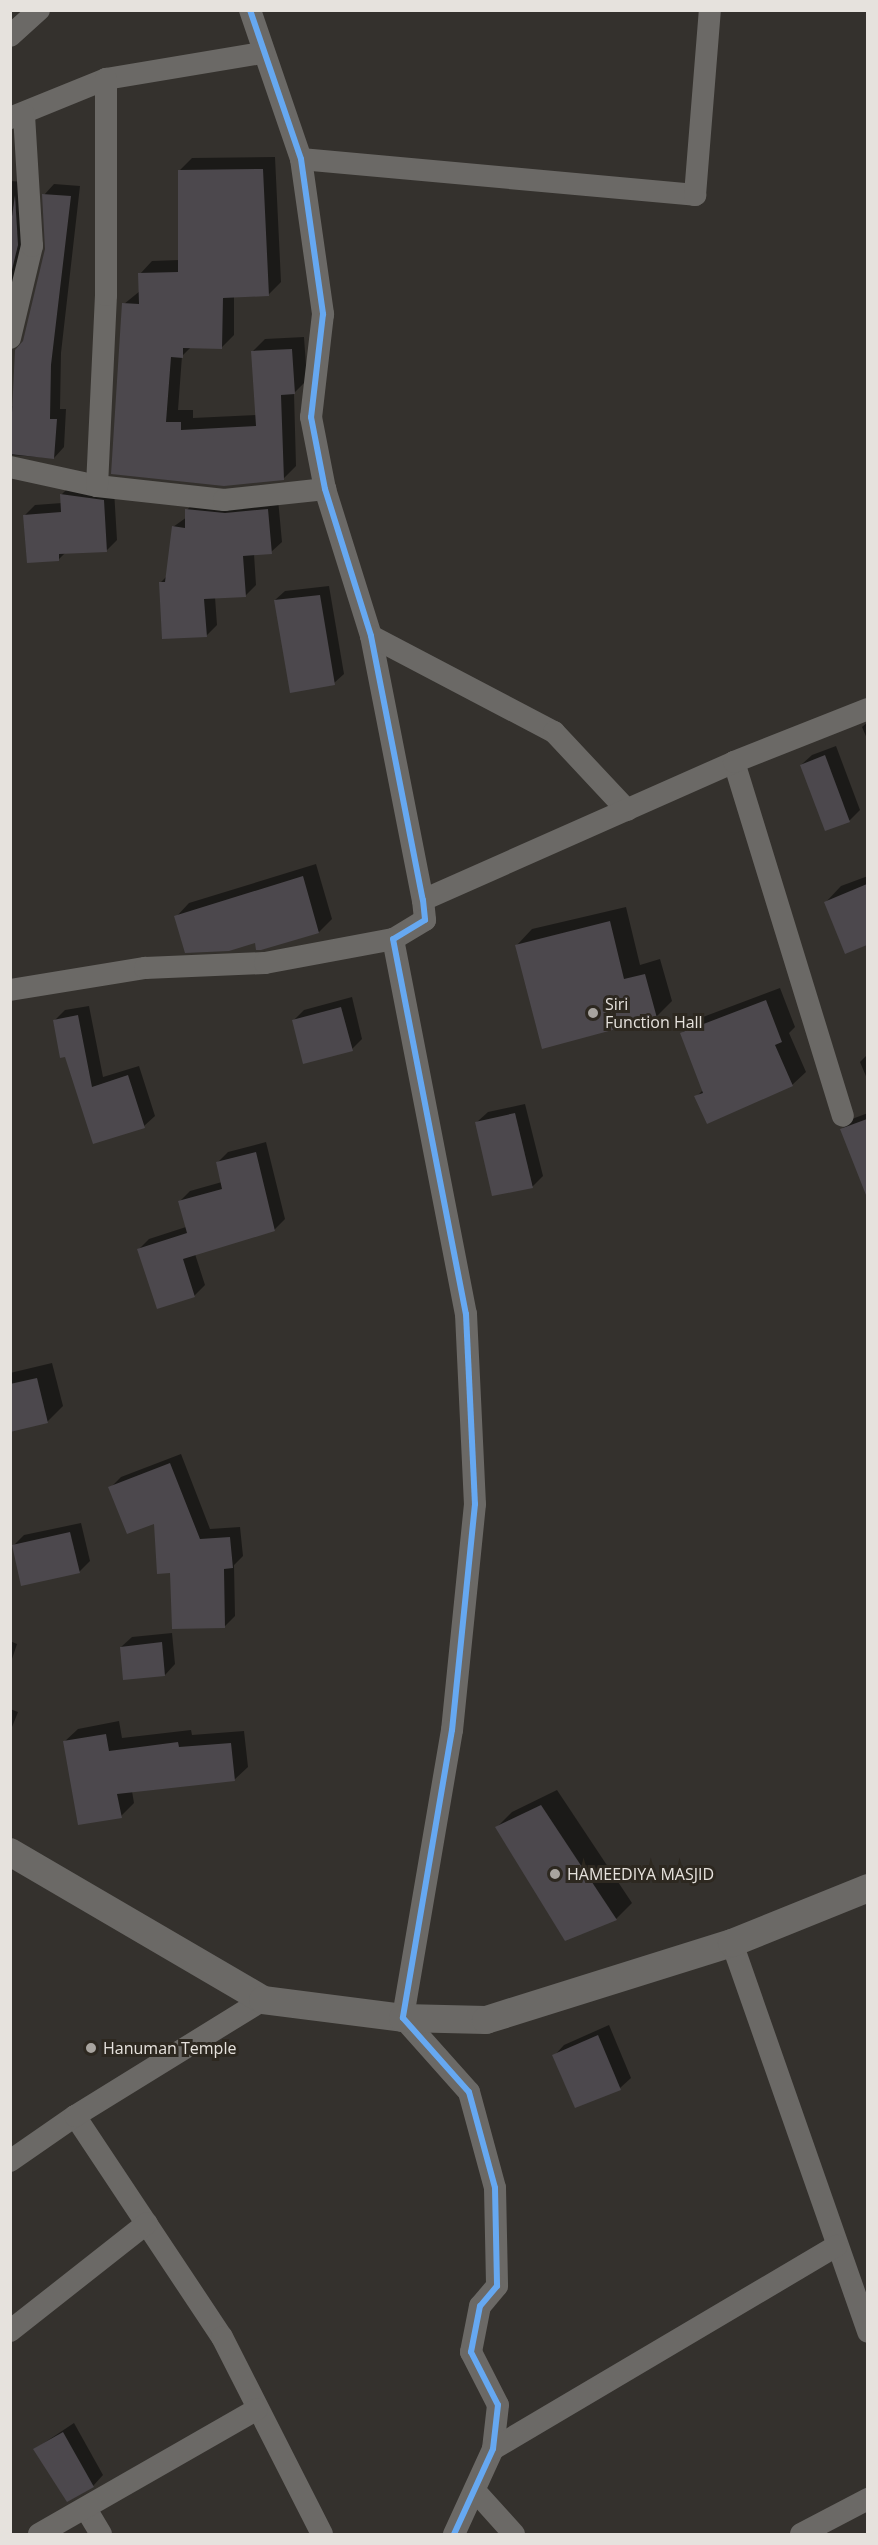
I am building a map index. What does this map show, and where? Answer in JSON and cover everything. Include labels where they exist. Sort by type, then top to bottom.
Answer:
[{"type":"street","points":[[10,36],[39,10]]},
{"type":"street","points":[[10,990],[146,968],[265,963],[393,939],[425,920],[371,636],[325,489],[311,417],[323,314],[301,159],[262,53],[250,10]]},
{"type":"street","points":[[301,159],[695,195],[710,10]]},
{"type":"street","points":[[10,338],[32,246],[17,116],[106,79],[262,53]]},
{"type":"street","points":[[97,486],[106,296],[106,79]]},
{"type":"street","points":[[10,466],[97,486],[224,500],[325,489]]},
{"type":"street","points":[[371,636],[554,732],[627,810]]},
{"type":"street","points":[[423,900],[734,762],[867,709]]},
{"type":"street","points":[[734,762],[843,1116]]},
{"type":"street","points":[[393,939],[466,1314],[475,1504],[452,1730],[403,2018]]},
{"type":"street","points":[[10,1852],[263,2000],[403,2018],[486,2020],[732,1943],[867,1888]]},
{"type":"street","points":[[732,1943],[867,2332]]},
{"type":"street","points":[[10,2161],[75,2116],[263,2000]]},
{"type":"street","points":[[403,2018],[469,2092],[495,2188],[497,2286],[480,2306],[471,2352],[498,2404],[493,2450],[476,2492],[454,2535]]},
{"type":"street","points":[[75,2116],[222,2337],[322,2535]]},
{"type":"street","points":[[10,2331],[147,2223]]},
{"type":"street","points":[[493,2450],[836,2246]]},
{"type":"street","points":[[39,2535],[257,2409]]},
{"type":"street","points":[[476,2492],[514,2535]]},
{"type":"street","points":[[801,2535],[867,2499]]},
{"type":"street","points":[[86,2509],[101,2535]]},
{"type":"building","points":[[263,169],[269,296],[223,298],[222,349],[183,348],[183,358],[171,357],[166,422],[181,422],[181,430],[256,426],[251,351],[292,349],[295,394],[281,395],[284,480],[224,486],[111,474],[122,303],[139,304],[138,273],[178,272],[178,170]]},
{"type":"building","points":[[42,194],[71,196],[51,365],[50,419],[57,419],[54,459],[10,454],[15,350],[23,341],[45,249]]},
{"type":"building","points":[[15,195],[18,245],[10,278],[10,231]]},
{"type":"building","points":[[60,494],[104,500],[107,552],[59,554],[59,561],[27,563],[23,515],[61,512]]},
{"type":"building","points":[[185,509],[225,513],[268,509],[272,554],[243,556],[246,597],[204,599],[207,637],[162,639],[159,582],[165,582],[172,526],[185,528]]},
{"type":"building","points":[[320,595],[335,685],[290,693],[274,600]]},
{"type":"building","points":[[825,755],[850,822],[825,831],[800,765]]},
{"type":"building","points":[[303,876],[319,933],[261,950],[256,950],[255,943],[229,951],[185,953],[174,916]]},
{"type":"building","points":[[867,884],[867,945],[845,954],[824,902]]},
{"type":"building","points":[[610,921],[624,979],[645,974],[657,1018],[542,1049],[515,945]]},
{"type":"building","points":[[766,1000],[782,1042],[775,1045],[793,1086],[707,1124],[694,1096],[703,1093],[680,1033]]},
{"type":"building","points":[[341,1007],[353,1051],[303,1064],[292,1020]]},
{"type":"building","points":[[78,1015],[92,1087],[128,1075],[145,1128],[93,1144],[65,1057],[60,1058],[53,1020]]},
{"type":"building","points":[[515,1113],[533,1188],[492,1196],[475,1122]]},
{"type":"building","points":[[867,1119],[867,1195],[866,1195],[840,1129]]},
{"type":"building","points":[[256,1152],[275,1231],[183,1259],[195,1297],[157,1309],[137,1249],[187,1233],[178,1201],[222,1189],[216,1162]]},
{"type":"building","points":[[37,1378],[48,1423],[10,1432],[10,1384]]},
{"type":"building","points":[[170,1463],[200,1539],[230,1537],[233,1568],[224,1569],[225,1628],[172,1629],[170,1573],[157,1574],[154,1524],[127,1534],[108,1487]]},
{"type":"building","points":[[70,1532],[80,1573],[21,1586],[12,1545]]},
{"type":"building","points":[[162,1642],[165,1676],[123,1680],[120,1647]]},
{"type":"building","points":[[106,1734],[109,1751],[178,1742],[179,1747],[231,1743],[235,1781],[117,1794],[122,1818],[78,1825],[63,1741]]},
{"type":"building","name":"HAMEEDIYA MASJID","points":[[541,1805],[617,1920],[565,1941],[495,1827]]},
{"type":"building","points":[[598,2035],[621,2090],[575,2108],[552,2055]]},
{"type":"building","points":[[63,2432],[94,2487],[67,2502],[33,2449]]},
{"type":"cycle path","points":[[250,10],[301,159],[323,314],[311,417],[325,489],[371,636],[423,900],[425,920],[393,939],[466,1314],[475,1504],[452,1730],[403,2018],[469,2092],[495,2188],[497,2286],[480,2306],[471,2352],[498,2405],[493,2449],[454,2534]]},
{"type":"place","name":"Siri Function Hall","points":[[593,1013]]},
{"type":"place","name":"HAMEEDIYA MASJID","points":[[555,1874]]},
{"type":"place","name":"Hanuman Temple","points":[[91,2048]]}]
